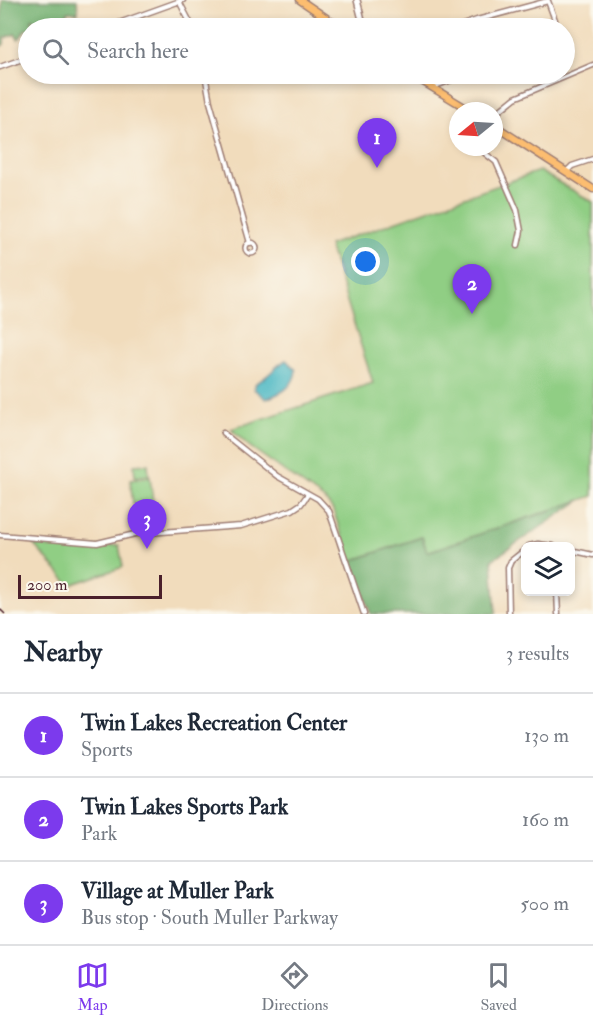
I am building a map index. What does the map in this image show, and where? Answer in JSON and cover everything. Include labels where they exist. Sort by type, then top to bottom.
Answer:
[{"type":"main road","points":[[300,0],[326,18]]},
{"type":"main road","points":[[427,84],[456,102]]},
{"type":"main road","points":[[503,131],[593,189]]},
{"type":"street","points":[[357,0],[362,18]]},
{"type":"street","points":[[484,18],[548,0],[554,18]]},
{"type":"street","points":[[133,18],[181,1],[188,18]]},
{"type":"street","points":[[0,67],[18,61]]},
{"type":"street","points":[[575,73],[593,65]]},
{"type":"street","points":[[206,84],[250,243]]},
{"type":"street","points":[[432,87],[440,84]]},
{"type":"street","points":[[503,108],[515,98],[548,84]]},
{"type":"street","points":[[488,156],[496,162],[517,210],[521,231],[518,245]]},
{"type":"street","points":[[566,172],[572,166],[593,159]]},
{"type":"street","points":[[223,433],[276,476],[325,506],[332,516],[364,614]]},
{"type":"street","points":[[0,535],[97,543],[135,534],[241,526],[286,513],[301,504],[308,494]]},
{"type":"street","points":[[575,551],[593,555]]},
{"type":"street","points":[[509,614],[509,565],[521,553]]},
{"type":"street","points":[[557,596],[558,614]]},
{"type":"green space","points":[[2,0],[77,0],[78,13],[68,12],[65,18],[18,18],[18,39],[15,34],[4,38],[4,44],[0,47]]},
{"type":"green space","points":[[539,171],[593,202],[593,496],[427,552],[422,537],[351,561],[333,510],[325,500],[249,446],[231,429],[373,383],[329,245]]},
{"type":"green space","points":[[148,464],[149,475],[135,477],[134,465]]},
{"type":"green space","points":[[150,477],[153,502],[133,504],[130,480]]},
{"type":"green space","points":[[581,500],[492,560],[496,614],[371,614],[351,561],[422,537],[427,552]]},
{"type":"green space","points":[[33,544],[83,549],[119,545],[123,567],[70,585]]},
{"type":"water","points":[[286,360],[296,370],[293,381],[282,392],[266,399],[254,389],[256,383]]},
{"type":"railway","points":[[0,609],[5,614]]},
{"type":"place","name":"Twin Lakes Recreation Center","points":[[377,168]]},
{"type":"place","name":"Twin Lakes Sports Park","points":[[472,314]]},
{"type":"place","name":"Village at Muller Park","points":[[147,549]]}]
